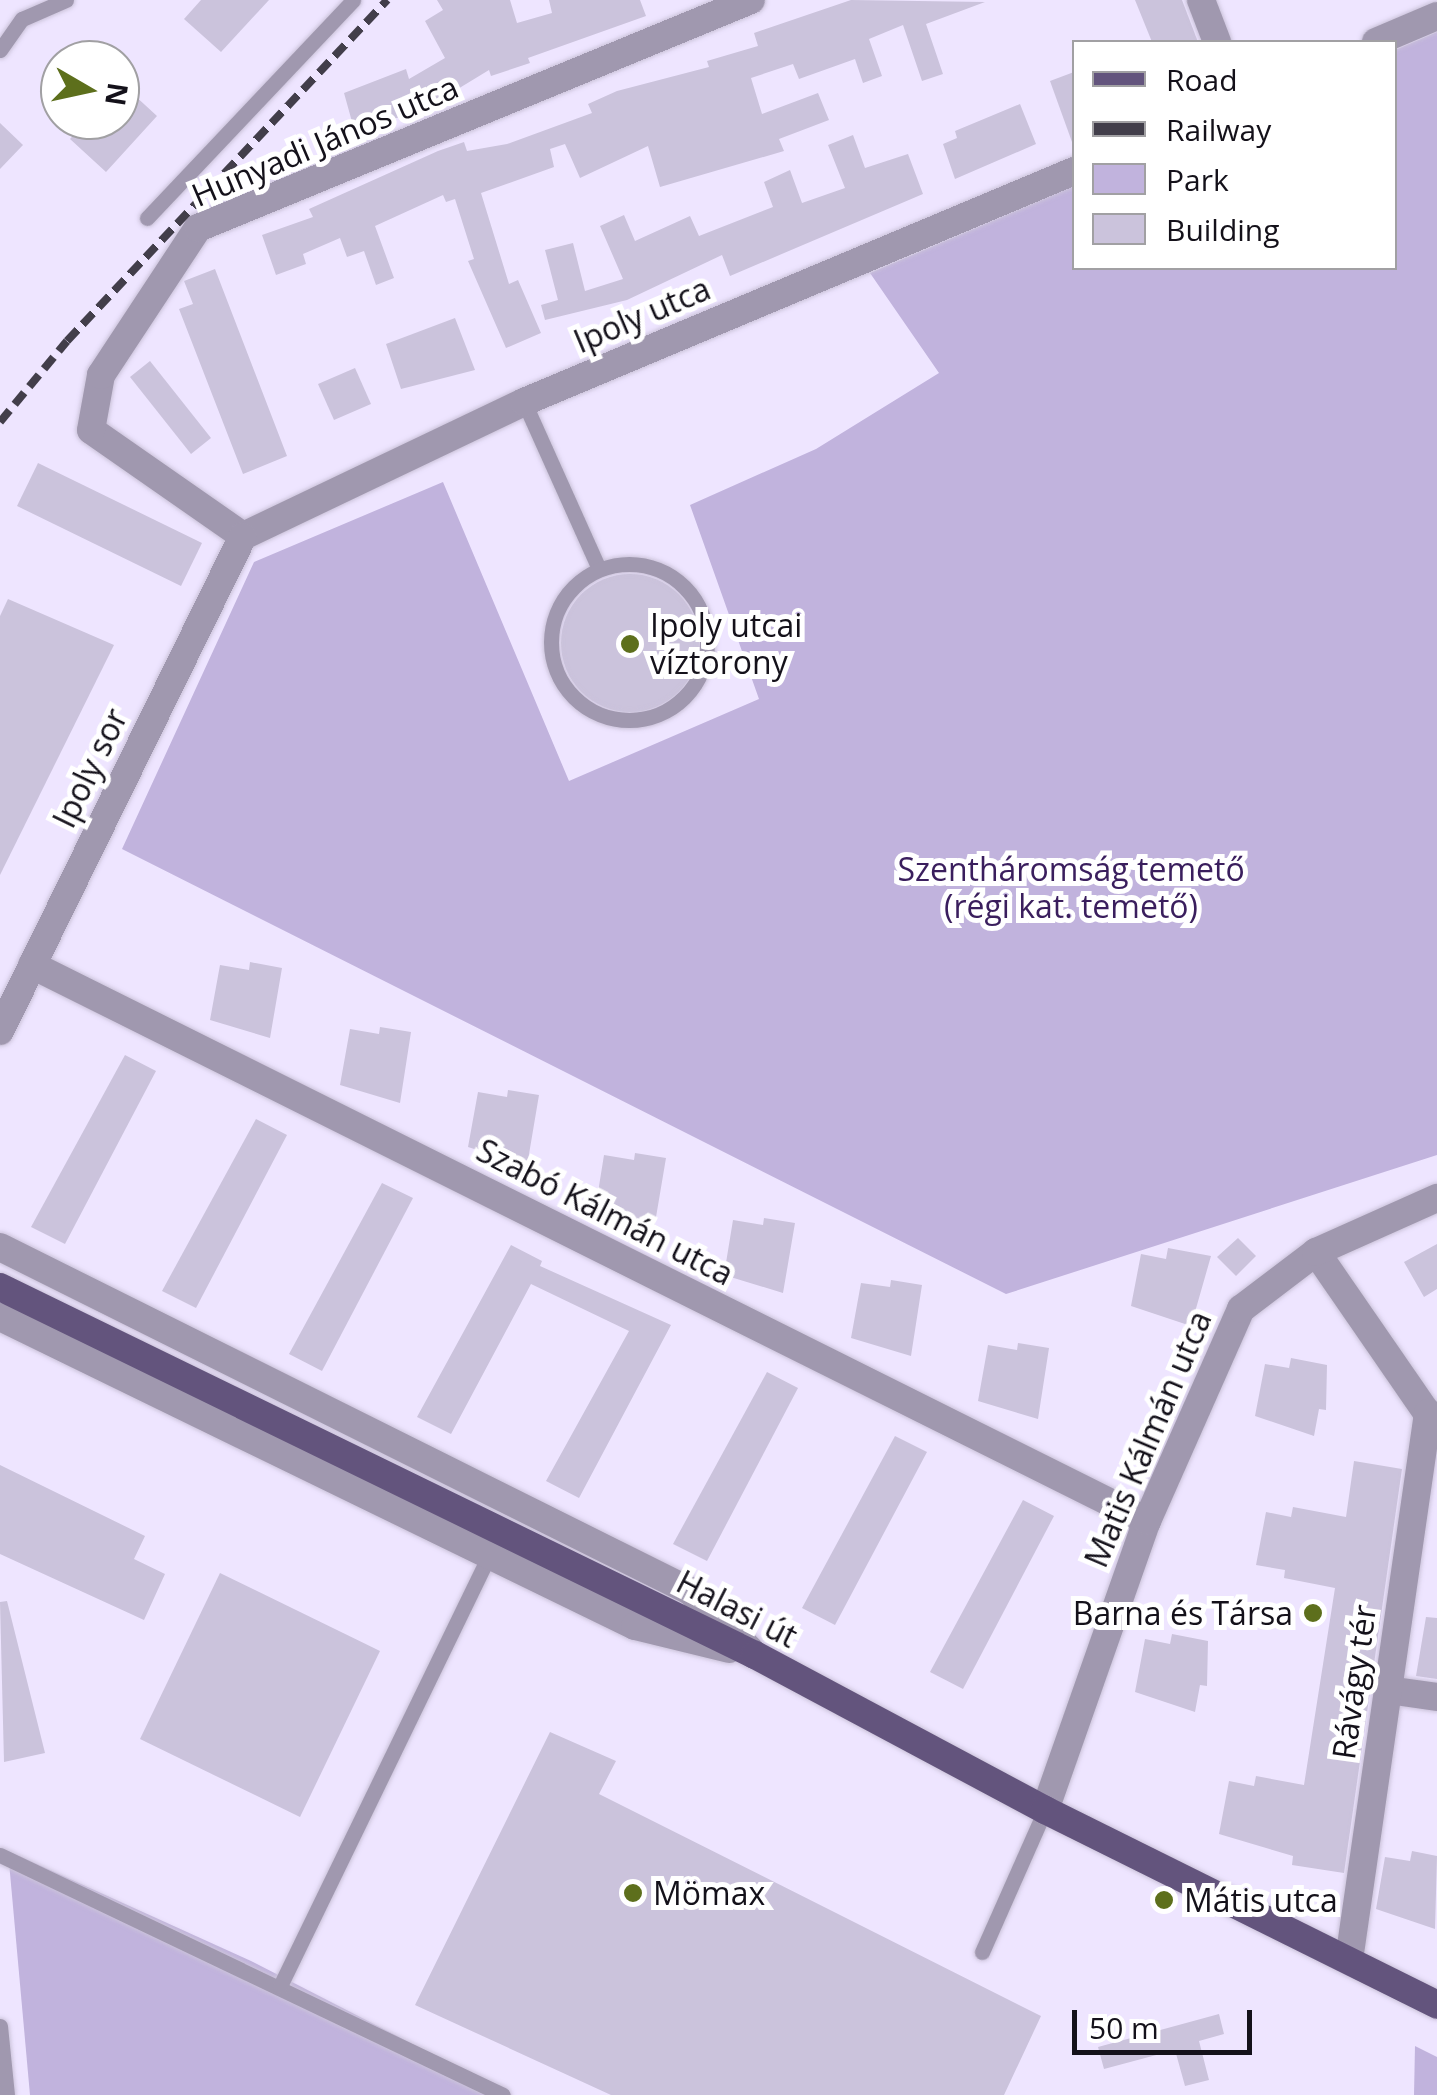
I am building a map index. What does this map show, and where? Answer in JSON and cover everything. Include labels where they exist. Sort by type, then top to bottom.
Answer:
[{"type":"main road","name":"Halasi út","points":[[0,1287],[755,1655],[1045,1810],[1437,2005]]},
{"type":"street","points":[[1201,0],[1215,40]]},
{"type":"street","name":"Hunyadi János utca","points":[[242,536],[91,430],[101,375],[198,228],[735,3]]},
{"type":"street","points":[[1381,40],[1437,16]]},
{"type":"street","name":"Ipoly utca","points":[[242,536],[524,402],[1072,172]]},
{"type":"street","name":"Ipoly sor","points":[[0,1031],[242,536]]},
{"type":"street","name":"Szabó Kálmán utca","points":[[32,965],[1146,1521]]},
{"type":"street","name":"Matis Kálmán utca","points":[[1045,1810],[1146,1521],[1241,1309],[1316,1252],[1437,1198]]},
{"type":"street","points":[[0,1247],[690,1591],[755,1655]]},
{"type":"street","points":[[1316,1252],[1433,1420]]},
{"type":"street","points":[[0,1317],[635,1626],[755,1655]]},
{"type":"street","name":"Rávágy tér","points":[[1349,1960],[1433,1420]]},
{"type":"street","points":[[1388,1690],[1437,1697]]},
{"type":"lane","points":[[0,50],[22,19],[66,0]]},
{"type":"lane","points":[[147,218],[353,0]]},
{"type":"lane","points":[[524,402],[599,569]]},
{"type":"lane","points":[[634,564],[664,572],[687,590],[702,616],[707,646],[700,675],[682,700],[657,716],[628,721],[600,716],[575,700],[558,676],[550,647],[554,618],[568,592],[599,569],[634,564]]},
{"type":"lane","points":[[280,1986],[490,1554]]},
{"type":"lane","points":[[982,1952],[1045,1810]]},
{"type":"lane","points":[[0,1855],[503,2095]]},
{"type":"lane","points":[[0,2026],[6,2095]]},
{"type":"green space","name":"Szentháromság temető (régi kat. temető)","points":[[1437,32],[1437,1155],[1006,1294],[122,849],[254,562],[443,482],[569,781],[759,699],[690,505],[816,449],[939,373],[870,273],[1072,187],[1072,270],[1397,270],[1397,49]]},
{"type":"green space","points":[[8,1851],[251,1961],[512,2095],[30,2095]]},
{"type":"green space","points":[[1415,2046],[1437,2057],[1437,2095],[1414,2095]]},
{"type":"building","points":[[201,0],[269,0],[221,52],[184,19]]},
{"type":"building","points":[[437,0],[510,0],[517,23],[552,13],[549,0],[640,0],[646,16],[528,58],[530,63],[491,76],[489,70],[420,112],[354,129],[344,93],[406,69],[409,79],[445,58],[425,21],[443,10]]},
{"type":"building","points":[[851,0],[985,2],[926,24],[943,74],[922,81],[903,25],[869,39],[882,76],[863,83],[855,59],[799,79],[793,64],[751,78],[762,114],[818,93],[829,120],[779,139],[784,151],[660,187],[648,146],[580,178],[565,144],[550,149],[554,167],[481,193],[509,284],[518,280],[541,333],[506,348],[468,261],[474,259],[455,199],[446,202],[443,195],[375,226],[394,278],[376,285],[364,251],[347,257],[340,238],[303,254],[306,264],[276,275],[262,235],[313,217],[309,209],[464,142],[467,151],[507,144],[592,113],[588,104],[617,91],[709,67],[707,61],[758,46],[754,33]]},
{"type":"building","points":[[1135,0],[1182,0],[1197,40],[1151,40]]},
{"type":"building","points":[[1072,73],[1072,142],[1050,81]]},
{"type":"building","points":[[140,100],[157,116],[140,135]]},
{"type":"building","points":[[1020,104],[1036,144],[955,179],[943,144],[957,138],[955,131]]},
{"type":"building","points":[[0,123],[23,145],[0,169]]},
{"type":"building","points":[[853,135],[865,168],[908,154],[923,194],[730,276],[722,255],[627,300],[545,320],[541,305],[558,300],[545,250],[573,243],[585,291],[623,279],[600,226],[624,215],[635,241],[690,216],[699,236],[773,207],[764,182],[790,170],[802,203],[845,188],[828,145]]},
{"type":"building","points":[[71,140],[135,140],[106,172]]},
{"type":"building","points":[[215,269],[287,456],[243,474],[179,309],[193,304],[184,281]]},
{"type":"building","points":[[455,318],[475,370],[401,389],[386,344]]},
{"type":"building","points":[[150,361],[211,438],[191,454],[130,377]]},
{"type":"building","points":[[355,368],[371,404],[334,420],[318,384]]},
{"type":"building","points":[[38,463],[202,543],[181,586],[17,506]]},
{"type":"building","name":"Ipoly utcai víztorony","points":[[630,574],[657,579],[679,594],[694,616],[699,643],[694,670],[679,692],[657,707],[630,712],[603,707],[581,692],[566,670],[561,643],[566,616],[581,594],[603,579]]},
{"type":"building","points":[[8,599],[114,645],[0,875],[0,616]]},
{"type":"building","points":[[250,962],[282,968],[270,1038],[210,1020],[220,965],[249,970]]},
{"type":"building","points":[[380,1027],[411,1032],[400,1103],[340,1085],[350,1029],[379,1034]]},
{"type":"building","points":[[125,1055],[156,1071],[65,1244],[31,1227]]},
{"type":"building","points":[[508,1090],[539,1095],[527,1166],[468,1147],[478,1092],[507,1097]]},
{"type":"building","points":[[256,1119],[287,1135],[196,1308],[162,1291]]},
{"type":"building","points":[[635,1153],[666,1158],[654,1229],[595,1211],[604,1155],[634,1160]]},
{"type":"building","points":[[382,1183],[413,1198],[322,1371],[289,1354]]},
{"type":"building","points":[[764,1218],[795,1223],[783,1293],[724,1275],[733,1220],[763,1225]]},
{"type":"building","points":[[1238,1238],[1256,1256],[1236,1276],[1217,1257]]},
{"type":"building","points":[[1437,1244],[1437,1289],[1424,1297],[1404,1262]]},
{"type":"building","points":[[511,1245],[542,1261],[540,1266],[671,1325],[579,1498],[546,1481],[629,1331],[531,1284],[451,1434],[417,1417]]},
{"type":"building","points":[[1168,1248],[1211,1256],[1191,1326],[1131,1306],[1141,1254],[1166,1259]]},
{"type":"building","points":[[891,1280],[922,1285],[911,1356],[851,1338],[861,1283],[890,1287]]},
{"type":"building","points":[[1018,1343],[1049,1348],[1038,1419],[978,1401],[988,1345],[1017,1350]]},
{"type":"building","points":[[1291,1358],[1327,1365],[1326,1410],[1319,1409],[1314,1436],[1255,1416],[1265,1364],[1289,1368]]},
{"type":"building","points":[[767,1372],[798,1388],[707,1561],[673,1544]]},
{"type":"building","points":[[895,1436],[927,1452],[835,1625],[802,1608]]},
{"type":"building","points":[[1354,1461],[1402,1469],[1344,1873],[1292,1865],[1293,1856],[1219,1834],[1229,1781],[1254,1786],[1256,1776],[1304,1785],[1335,1588],[1284,1578],[1285,1570],[1256,1565],[1266,1512],[1291,1517],[1293,1507],[1346,1517]]},
{"type":"building","points":[[0,1465],[145,1536],[134,1559],[165,1574],[144,1620],[0,1554]]},
{"type":"building","points":[[1023,1500],[1054,1516],[963,1689],[930,1672]]},
{"type":"building","points":[[220,1573],[380,1651],[300,1817],[140,1739]]},
{"type":"building","points":[[7,1601],[45,1753],[4,1762],[0,1602]]},
{"type":"building","points":[[1426,1617],[1437,1618],[1437,1679],[1416,1676]]},
{"type":"building","points":[[1172,1634],[1208,1641],[1207,1686],[1200,1685],[1195,1712],[1135,1692],[1145,1639],[1170,1644]]},
{"type":"building","name":"Mömax","points":[[550,1732],[616,1761],[599,1794],[1041,2016],[1004,2095],[611,2095],[415,2005]]},
{"type":"building","points":[[1412,1851],[1437,1856],[1435,1929],[1376,1909],[1385,1857],[1410,1861]]},
{"type":"building","points":[[1219,2014],[1224,2034],[1199,2041],[1209,2080],[1185,2086],[1175,2050],[1104,2069],[1098,2047]]},
{"type":"railway","points":[[0,422],[67,341],[387,0]]},
{"type":"place","name":"Ipoly utcai víztorony","points":[[630,644]]},
{"type":"place","name":"Barna és Társa","points":[[1313,1613]]},
{"type":"place","name":"Mömax","points":[[633,1893]]},
{"type":"place","name":"Mátis utca","points":[[1164,1900]]}]
